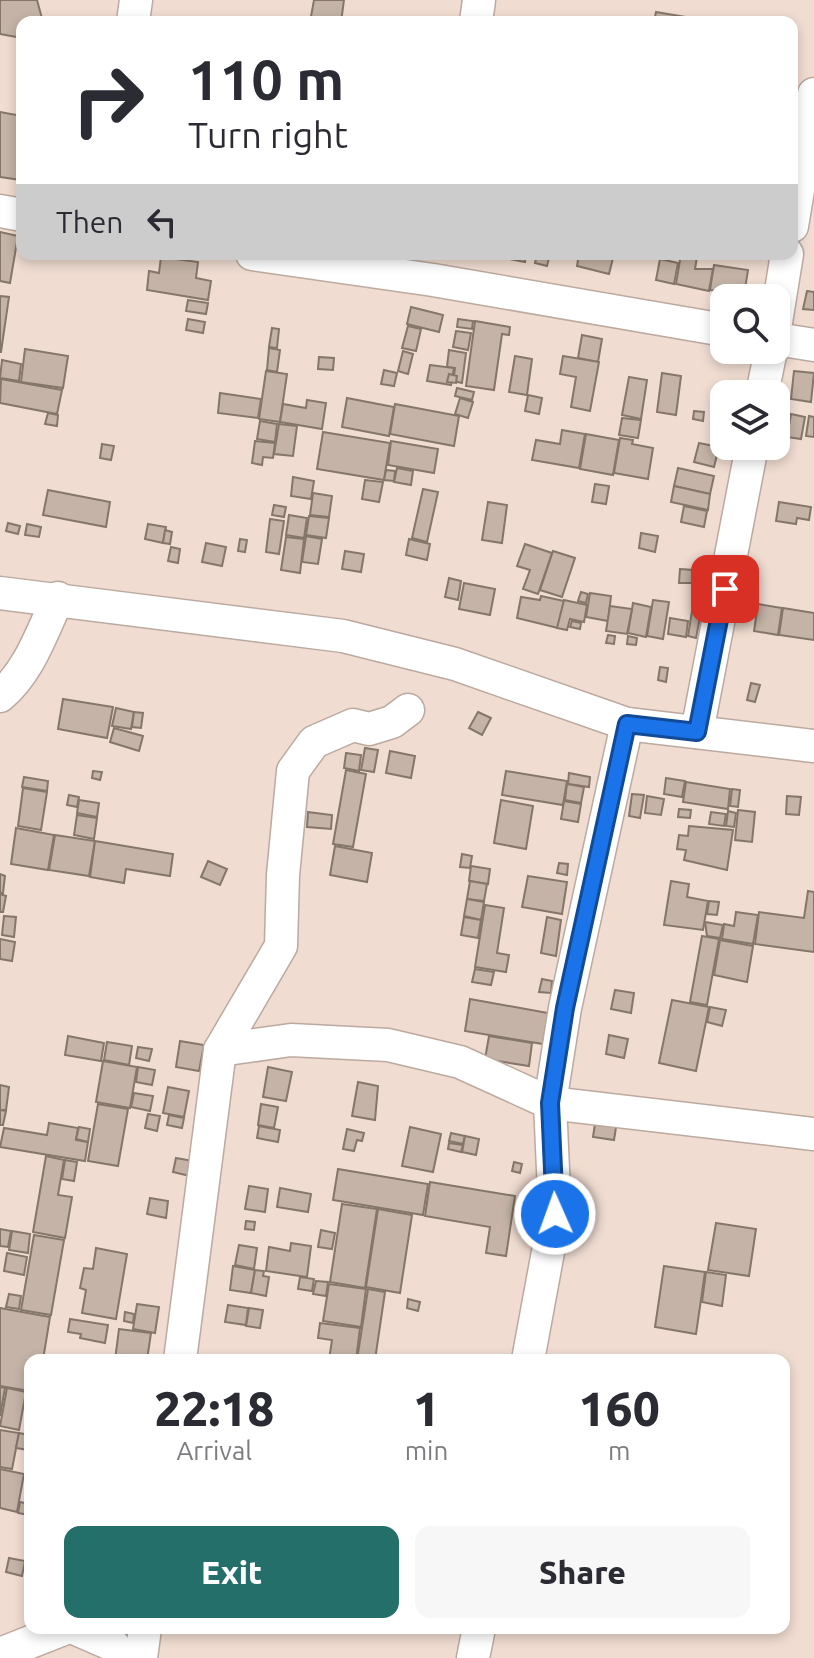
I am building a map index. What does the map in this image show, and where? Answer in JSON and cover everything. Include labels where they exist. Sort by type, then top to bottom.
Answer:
[{"type":"street","points":[[798,190],[814,94]]},
{"type":"street","points":[[336,260],[435,267],[710,327]]},
{"type":"street","points":[[782,284],[786,260]]},
{"type":"street","points":[[790,341],[814,345]]},
{"type":"street","points":[[697,732],[749,460]]},
{"type":"street","points":[[0,593],[343,636],[455,664],[627,724],[814,746]]},
{"type":"street","points":[[0,696],[13,687],[26,666],[58,598]]},
{"type":"street","points":[[181,1354],[220,1050],[281,946],[283,875],[293,771],[314,742],[353,725],[369,729],[392,722],[408,710]]},
{"type":"street","points":[[529,1354],[555,1214],[550,1103],[565,1008],[627,724]]},
{"type":"street","points":[[220,1050],[291,1040],[388,1045],[460,1062],[550,1103],[814,1134]]},
{"type":"street","points":[[0,1654],[51,1634]]},
{"type":"street","points":[[88,1634],[113,1645],[123,1658]]},
{"type":"street","points":[[141,1658],[144,1634]]},
{"type":"street","points":[[473,1658],[478,1634]]},
{"type":"building","points":[[0,0],[37,0],[41,16],[16,16],[16,37],[0,34]]},
{"type":"building","points":[[314,0],[344,0],[342,16],[311,16]]},
{"type":"building","points":[[656,12],[680,16],[655,16]]},
{"type":"building","points":[[0,112],[16,115],[16,179],[0,177]]},
{"type":"building","points":[[0,232],[16,236],[16,248],[10,283],[0,281]]},
{"type":"building","points":[[161,260],[198,262],[196,278],[211,281],[208,300],[147,290],[149,271],[159,273]]},
{"type":"building","points":[[536,260],[548,260],[547,266],[535,263]]},
{"type":"building","points":[[578,260],[612,260],[609,274],[577,266]]},
{"type":"building","points":[[660,260],[678,263],[674,284],[656,280]]},
{"type":"building","points":[[680,260],[696,260],[695,269],[713,269],[709,291],[676,284]]},
{"type":"building","points":[[714,265],[748,270],[746,284],[711,284]]},
{"type":"building","points":[[807,291],[814,292],[814,310],[803,309]]},
{"type":"building","points":[[0,296],[9,297],[1,352],[0,352]]},
{"type":"building","points":[[188,300],[208,303],[206,314],[186,311]]},
{"type":"building","points":[[411,307],[443,315],[439,332],[407,324]]},
{"type":"building","points":[[188,319],[205,322],[203,333],[186,330]]},
{"type":"building","points":[[458,319],[473,321],[472,329],[457,327]]},
{"type":"building","points":[[475,321],[510,327],[509,335],[502,334],[494,390],[466,386]]},
{"type":"building","points":[[408,326],[421,329],[416,351],[402,348]]},
{"type":"building","points":[[272,328],[279,329],[277,348],[269,347]]},
{"type":"building","points":[[456,331],[471,333],[468,350],[453,347]]},
{"type":"building","points":[[582,335],[602,339],[598,362],[578,358]]},
{"type":"building","points":[[269,348],[280,350],[277,372],[267,370]]},
{"type":"building","points":[[25,349],[68,356],[63,388],[21,382]]},
{"type":"building","points":[[449,350],[466,353],[462,383],[453,381],[455,368],[447,367]]},
{"type":"building","points":[[403,351],[413,354],[408,374],[398,371]]},
{"type":"building","points":[[515,356],[532,359],[527,395],[509,392]]},
{"type":"building","points":[[563,356],[599,362],[590,411],[571,407],[576,377],[560,374]]},
{"type":"building","points":[[319,357],[334,358],[333,370],[318,369]]},
{"type":"building","points":[[2,360],[21,364],[19,381],[0,378]]},
{"type":"building","points":[[430,365],[454,368],[451,385],[427,381]]},
{"type":"building","points":[[384,370],[397,373],[394,386],[381,384]]},
{"type":"building","points":[[266,371],[287,374],[280,422],[259,419]]},
{"type":"building","points":[[794,371],[814,373],[811,402],[791,399]]},
{"type":"building","points":[[662,373],[681,376],[676,415],[657,412]]},
{"type":"building","points":[[449,374],[457,376],[456,383],[447,382]]},
{"type":"building","points":[[629,377],[647,380],[641,419],[622,415]]},
{"type":"building","points":[[1,379],[62,390],[57,414],[0,403]]},
{"type":"building","points":[[457,388],[474,392],[472,400],[455,396]]},
{"type":"building","points":[[220,393],[261,399],[258,418],[218,413]]},
{"type":"building","points":[[528,395],[542,398],[539,414],[525,411]]},
{"type":"building","points":[[347,398],[394,407],[389,436],[342,427]]},
{"type":"building","points":[[460,398],[473,402],[468,418],[455,414]]},
{"type":"building","points":[[307,400],[326,403],[322,429],[280,422],[283,404],[306,408]]},
{"type":"building","points":[[395,404],[459,416],[454,446],[390,434]]},
{"type":"building","points":[[694,411],[704,412],[703,421],[693,419]]},
{"type":"building","points":[[48,413],[58,415],[57,426],[45,424]]},
{"type":"building","points":[[791,414],[805,417],[801,439],[790,437]]},
{"type":"building","points":[[809,416],[814,417],[814,437],[806,436]]},
{"type":"building","points":[[622,418],[641,420],[638,438],[619,435]]},
{"type":"building","points":[[260,421],[277,424],[275,442],[257,439]]},
{"type":"building","points":[[279,424],[297,426],[293,456],[274,454]]},
{"type":"building","points":[[562,430],[585,434],[579,468],[532,460],[536,440],[560,444]]},
{"type":"building","points":[[323,432],[390,443],[384,480],[317,469]]},
{"type":"building","points":[[586,434],[619,440],[613,475],[580,469]]},
{"type":"building","points":[[620,438],[653,448],[648,479],[614,473]]},
{"type":"building","points":[[255,441],[275,443],[273,458],[263,457],[262,465],[252,463]]},
{"type":"building","points":[[391,441],[438,449],[434,473],[388,465]]},
{"type":"building","points":[[699,443],[710,445],[710,460],[716,460],[714,467],[694,462]]},
{"type":"building","points":[[102,444],[114,446],[111,460],[100,458]]},
{"type":"building","points":[[397,468],[413,471],[411,485],[394,482]]},
{"type":"building","points":[[678,468],[714,476],[710,494],[674,486]]},
{"type":"building","points":[[386,470],[395,471],[394,481],[384,480]]},
{"type":"building","points":[[293,477],[314,481],[311,499],[291,496]]},
{"type":"building","points":[[365,480],[383,482],[379,502],[362,499]]},
{"type":"building","points":[[595,484],[609,486],[606,504],[592,502]]},
{"type":"building","points":[[674,486],[710,494],[708,510],[671,502]]},
{"type":"building","points":[[423,489],[438,492],[427,542],[412,538]]},
{"type":"building","points":[[48,490],[110,502],[106,527],[43,515]]},
{"type":"building","points":[[313,493],[332,496],[329,517],[310,515]]},
{"type":"building","points":[[488,502],[507,505],[502,543],[482,540]]},
{"type":"building","points":[[779,502],[811,507],[809,520],[797,518],[796,524],[776,521]]},
{"type":"building","points":[[274,505],[286,507],[284,517],[272,515]]},
{"type":"building","points":[[684,506],[707,511],[704,527],[681,522]]},
{"type":"building","points":[[289,515],[307,518],[304,538],[286,535]]},
{"type":"building","points":[[309,516],[329,518],[326,538],[306,535]]},
{"type":"building","points":[[270,519],[284,521],[279,554],[266,552]]},
{"type":"building","points":[[8,523],[20,526],[18,534],[6,531]]},
{"type":"building","points":[[27,524],[41,527],[39,537],[25,535]]},
{"type":"building","points":[[148,524],[166,527],[163,543],[145,539]]},
{"type":"building","points":[[165,530],[172,532],[170,544],[163,543]]},
{"type":"building","points":[[641,533],[658,536],[655,552],[639,548]]},
{"type":"building","points":[[306,536],[322,539],[318,564],[302,562]]},
{"type":"building","points":[[286,537],[304,539],[300,573],[281,570]]},
{"type":"building","points":[[240,539],[247,540],[245,552],[238,551]]},
{"type":"building","points":[[409,539],[430,544],[427,560],[406,555]]},
{"type":"building","points":[[206,543],[226,547],[222,566],[202,562]]},
{"type":"building","points":[[525,544],[552,553],[538,594],[523,589],[530,570],[517,566]]},
{"type":"building","points":[[171,547],[180,549],[178,563],[168,561]]},
{"type":"building","points":[[345,551],[364,554],[361,572],[342,569]]},
{"type":"building","points":[[553,551],[575,558],[562,597],[540,590]]},
{"type":"building","points":[[680,569],[693,570],[692,583],[679,583]]},
{"type":"building","points":[[449,578],[461,581],[458,600],[445,597]]},
{"type":"building","points":[[464,583],[495,589],[490,615],[459,609]]},
{"type":"building","points":[[581,592],[588,594],[586,603],[578,601]]},
{"type":"building","points":[[590,593],[611,596],[608,621],[586,617]]},
{"type":"building","points":[[541,596],[564,601],[558,628],[517,618],[521,597],[540,600]]},
{"type":"building","points":[[564,600],[587,605],[584,622],[570,619],[567,630],[557,628]]},
{"type":"building","points":[[653,600],[669,602],[663,639],[647,636]]},
{"type":"building","points":[[633,603],[651,607],[646,637],[628,633]]},
{"type":"building","points":[[758,604],[782,608],[778,635],[754,631]]},
{"type":"building","points":[[693,605],[702,607],[696,638],[688,636]]},
{"type":"building","points":[[610,606],[632,609],[627,634],[606,631]]},
{"type":"building","points":[[783,608],[814,613],[814,640],[779,635]]},
{"type":"building","points":[[670,618],[688,621],[686,637],[668,634]]},
{"type":"building","points":[[572,621],[581,623],[580,629],[570,627]]},
{"type":"building","points":[[608,635],[615,636],[614,644],[606,643]]},
{"type":"building","points":[[628,636],[637,638],[636,645],[627,644]]},
{"type":"building","points":[[660,667],[668,668],[666,682],[658,680]]},
{"type":"building","points":[[751,683],[760,685],[755,702],[747,700]]},
{"type":"building","points":[[63,699],[113,707],[107,738],[58,729]]},
{"type":"building","points":[[116,708],[134,712],[131,729],[112,726]]},
{"type":"building","points":[[134,712],[143,713],[141,728],[132,727]]},
{"type":"building","points":[[478,712],[491,718],[482,735],[469,728]]},
{"type":"building","points":[[114,728],[143,736],[139,751],[110,742]]},
{"type":"building","points":[[365,748],[378,750],[374,772],[361,770]]},
{"type":"building","points":[[390,751],[415,756],[411,778],[386,773]]},
{"type":"building","points":[[346,753],[361,755],[359,771],[344,768]]},
{"type":"building","points":[[346,770],[366,774],[353,847],[333,844]]},
{"type":"building","points":[[93,771],[102,772],[100,780],[92,778]]},
{"type":"building","points":[[506,771],[567,781],[563,805],[502,795]]},
{"type":"building","points":[[569,773],[590,777],[589,787],[568,784]]},
{"type":"building","points":[[24,777],[48,781],[47,791],[22,787]]},
{"type":"building","points":[[666,778],[685,781],[682,797],[664,794]]},
{"type":"building","points":[[686,782],[730,789],[728,809],[683,802]]},
{"type":"building","points":[[567,784],[584,787],[581,803],[565,800]]},
{"type":"building","points":[[23,788],[47,792],[41,830],[18,826]]},
{"type":"building","points":[[732,789],[740,790],[738,807],[730,806]]},
{"type":"building","points":[[632,794],[644,795],[640,818],[629,816]]},
{"type":"building","points":[[69,795],[79,797],[77,807],[67,805]]},
{"type":"building","points":[[647,796],[664,799],[661,815],[645,813]]},
{"type":"building","points":[[787,796],[801,797],[799,815],[786,814]]},
{"type":"building","points":[[79,800],[99,803],[97,817],[77,813]]},
{"type":"building","points":[[501,800],[533,806],[526,849],[494,843]]},
{"type":"building","points":[[564,801],[581,804],[578,822],[561,819]]},
{"type":"building","points":[[679,809],[691,810],[690,818],[678,817]]},
{"type":"building","points":[[738,810],[755,812],[752,842],[735,840]]},
{"type":"building","points":[[728,811],[736,813],[734,827],[726,826]]},
{"type":"building","points":[[308,812],[332,815],[331,829],[307,827]]},
{"type":"building","points":[[711,812],[726,814],[724,826],[709,824]]},
{"type":"building","points":[[77,815],[97,818],[94,839],[74,835]]},
{"type":"building","points":[[689,826],[733,830],[727,870],[684,860],[686,850],[677,849],[679,835],[688,836]]},
{"type":"building","points":[[16,828],[54,835],[48,870],[11,864]]},
{"type":"building","points":[[55,835],[95,841],[89,876],[49,870]]},
{"type":"building","points":[[95,841],[173,854],[170,876],[126,869],[124,883],[90,877]]},
{"type":"building","points":[[335,846],[372,853],[367,882],[330,875]]},
{"type":"building","points":[[462,854],[472,856],[470,868],[460,867]]},
{"type":"building","points":[[208,861],[227,869],[220,885],[201,877]]},
{"type":"building","points":[[559,863],[568,864],[567,875],[557,873]]},
{"type":"building","points":[[471,866],[490,869],[488,884],[469,881]]},
{"type":"building","points":[[0,874],[5,876],[3,893],[0,893]]},
{"type":"building","points":[[528,876],[567,882],[562,914],[522,907]]},
{"type":"building","points":[[470,881],[487,884],[484,901],[467,899]]},
{"type":"building","points":[[671,881],[689,884],[687,897],[708,901],[703,930],[664,925]]},
{"type":"building","points":[[808,891],[814,892],[814,952],[755,944],[759,912],[804,918]]},
{"type":"building","points":[[0,894],[6,896],[3,912],[0,912]]},
{"type":"building","points":[[467,899],[484,902],[481,920],[464,916]]},
{"type":"building","points":[[709,901],[719,902],[717,915],[707,914]]},
{"type":"building","points":[[485,905],[504,908],[497,953],[509,955],[506,972],[475,967]]},
{"type":"building","points":[[736,912],[758,915],[753,944],[722,939],[724,924],[734,926]]},
{"type":"building","points":[[4,916],[16,917],[14,937],[2,935]]},
{"type":"building","points":[[464,917],[481,920],[478,938],[461,935]]},
{"type":"building","points":[[547,917],[561,920],[556,956],[541,953]]},
{"type":"building","points":[[705,922],[723,925],[720,938],[707,936]]},
{"type":"building","points":[[702,936],[719,939],[707,1005],[690,1002]]},
{"type":"building","points":[[0,939],[15,942],[12,961],[0,959]]},
{"type":"building","points":[[720,940],[753,946],[747,982],[714,975]]},
{"type":"building","points":[[475,969],[494,972],[491,985],[472,982]]},
{"type":"building","points":[[542,979],[552,981],[551,993],[539,992]]},
{"type":"building","points":[[615,990],[634,993],[631,1013],[611,1009]]},
{"type":"building","points":[[470,999],[548,1013],[543,1044],[465,1031]]},
{"type":"building","points":[[672,1000],[709,1007],[696,1071],[659,1063]]},
{"type":"building","points":[[710,1007],[726,1010],[722,1026],[707,1022]]},
{"type":"building","points":[[609,1035],[628,1039],[624,1058],[606,1054]]},
{"type":"building","points":[[68,1036],[104,1043],[101,1061],[65,1055]]},
{"type":"building","points":[[489,1036],[532,1043],[529,1066],[485,1059]]},
{"type":"building","points":[[180,1041],[204,1045],[199,1071],[176,1067]]},
{"type":"building","points":[[107,1042],[132,1046],[129,1065],[104,1060]]},
{"type":"building","points":[[138,1047],[152,1049],[149,1061],[136,1058]]},
{"type":"building","points":[[103,1061],[137,1067],[130,1108],[96,1102]]},
{"type":"building","points":[[138,1067],[155,1070],[152,1085],[136,1082]]},
{"type":"building","points":[[268,1067],[292,1072],[286,1101],[263,1097]]},
{"type":"building","points":[[358,1082],[378,1086],[375,1120],[352,1116]]},
{"type":"building","points":[[0,1085],[9,1087],[6,1110],[0,1110]]},
{"type":"building","points":[[168,1087],[189,1091],[184,1117],[163,1113]]},
{"type":"building","points":[[134,1093],[153,1096],[150,1111],[131,1107]]},
{"type":"building","points":[[98,1104],[128,1109],[118,1166],[88,1161]]},
{"type":"building","points":[[261,1104],[278,1107],[274,1128],[258,1125]]},
{"type":"building","points":[[0,1110],[6,1111],[3,1125],[0,1125]]},
{"type":"building","points":[[148,1114],[160,1116],[157,1131],[145,1128]]},
{"type":"building","points":[[169,1115],[184,1118],[182,1128],[167,1125]]},
{"type":"building","points":[[596,1117],[617,1121],[614,1140],[593,1137]]},
{"type":"building","points":[[49,1123],[78,1128],[76,1140],[88,1142],[85,1161],[0,1147],[4,1128],[47,1135]]},
{"type":"building","points":[[259,1126],[280,1130],[278,1142],[257,1138]]},
{"type":"building","points":[[79,1127],[90,1129],[88,1142],[76,1139]]},
{"type":"building","points":[[410,1127],[441,1134],[433,1172],[402,1166]]},
{"type":"building","points":[[347,1129],[364,1133],[362,1141],[357,1140],[354,1151],[343,1149]]},
{"type":"building","points":[[451,1133],[465,1136],[463,1144],[449,1141]]},
{"type":"building","points":[[465,1136],[479,1139],[476,1155],[462,1152]]},
{"type":"building","points":[[449,1143],[463,1145],[461,1152],[448,1149]]},
{"type":"building","points":[[46,1156],[64,1160],[58,1195],[72,1197],[65,1238],[33,1232]]},
{"type":"building","points":[[176,1158],[193,1161],[190,1176],[173,1172]]},
{"type":"building","points":[[65,1160],[77,1162],[74,1181],[62,1179]]},
{"type":"building","points":[[514,1162],[522,1164],[520,1173],[512,1171]]},
{"type":"building","points":[[338,1169],[428,1184],[423,1215],[333,1200]]},
{"type":"building","points":[[430,1182],[515,1196],[506,1256],[486,1253],[490,1227],[425,1216]]},
{"type":"building","points":[[249,1186],[268,1189],[265,1212],[245,1209]]},
{"type":"building","points":[[280,1188],[311,1194],[308,1212],[277,1207]]},
{"type":"building","points":[[150,1198],[168,1201],[166,1218],[147,1214]]},
{"type":"building","points":[[342,1204],[377,1209],[365,1288],[330,1282]]},
{"type":"building","points":[[378,1209],[412,1215],[400,1293],[366,1287]]},
{"type":"building","points":[[246,1221],[255,1222],[254,1230],[245,1229]]},
{"type":"building","points":[[716,1223],[756,1229],[749,1276],[708,1270]]},
{"type":"building","points":[[0,1229],[11,1231],[8,1247],[0,1246]]},
{"type":"building","points":[[321,1230],[335,1233],[332,1249],[318,1247]]},
{"type":"building","points":[[12,1231],[30,1234],[28,1253],[9,1250]]},
{"type":"building","points":[[34,1235],[64,1240],[51,1315],[21,1310]]},
{"type":"building","points":[[291,1243],[311,1246],[307,1277],[266,1271],[269,1247],[290,1251]]},
{"type":"building","points":[[239,1245],[257,1248],[254,1269],[235,1265]]},
{"type":"building","points":[[96,1248],[127,1254],[116,1319],[82,1313],[86,1290],[80,1288],[84,1268],[93,1269]]},
{"type":"building","points":[[7,1253],[27,1257],[24,1275],[4,1271]]},
{"type":"building","points":[[233,1266],[255,1270],[251,1293],[230,1290]]},
{"type":"building","points":[[664,1266],[705,1272],[696,1334],[655,1327]]},
{"type":"building","points":[[255,1270],[264,1271],[263,1276],[269,1277],[266,1296],[251,1293]]},
{"type":"building","points":[[706,1272],[726,1275],[722,1306],[702,1302]]},
{"type":"building","points":[[300,1277],[314,1279],[312,1291],[298,1289]]},
{"type":"building","points":[[316,1281],[328,1282],[326,1296],[313,1294]]},
{"type":"building","points":[[329,1284],[366,1289],[361,1327],[323,1321]]},
{"type":"building","points":[[368,1289],[385,1292],[376,1354],[358,1354]]},
{"type":"building","points":[[9,1294],[21,1296],[19,1309],[6,1307]]},
{"type":"building","points":[[408,1299],[420,1302],[418,1311],[407,1308]]},
{"type":"building","points":[[137,1304],[159,1307],[155,1333],[133,1329]]},
{"type":"building","points":[[228,1305],[248,1308],[246,1325],[225,1322]]},
{"type":"building","points":[[0,1308],[50,1317],[44,1354],[24,1354],[24,1390],[0,1386]]},
{"type":"building","points":[[249,1308],[263,1310],[260,1328],[246,1326]]},
{"type":"building","points":[[125,1312],[134,1314],[133,1323],[124,1321]]},
{"type":"building","points":[[70,1319],[108,1325],[105,1343],[68,1332]]},
{"type":"building","points":[[320,1323],[360,1328],[357,1354],[330,1354],[332,1340],[318,1338]]},
{"type":"building","points":[[119,1329],[151,1333],[148,1354],[116,1354]]},
{"type":"building","points":[[0,1387],[5,1388],[0,1416]]},
{"type":"building","points":[[7,1388],[24,1392],[19,1430],[0,1426]]},
{"type":"building","points":[[0,1430],[19,1433],[12,1469],[0,1467]]},
{"type":"building","points":[[19,1433],[24,1434],[24,1449],[16,1448]]},
{"type":"building","points":[[0,1469],[24,1474],[17,1512],[0,1508]]},
{"type":"building","points":[[20,1502],[24,1503],[24,1514],[18,1513]]},
{"type":"building","points":[[9,1558],[24,1561],[22,1576],[6,1572]]},
{"type":"route","points":[[555,1214],[550,1103],[565,1008],[627,724],[697,732],[725,589]]}]
